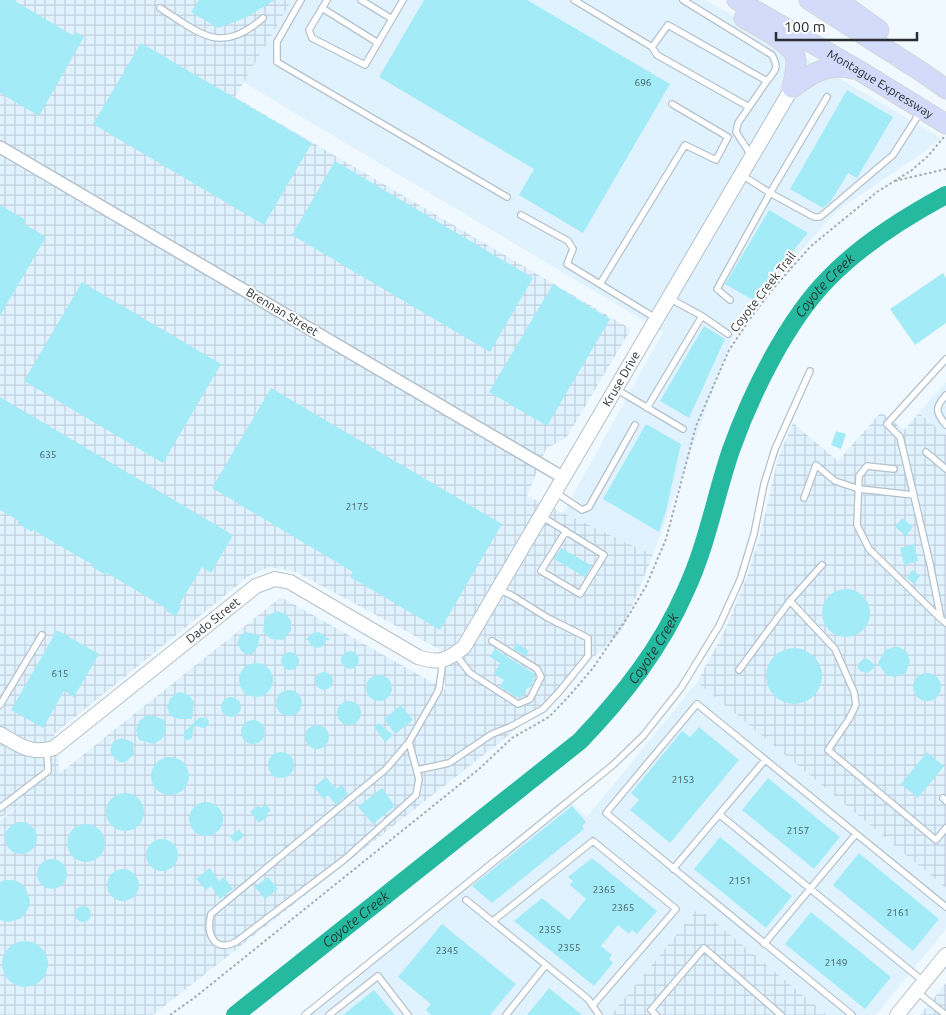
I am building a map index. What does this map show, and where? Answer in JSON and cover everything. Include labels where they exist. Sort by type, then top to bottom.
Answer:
[{"type":"highway","points":[[724,0],[741,17],[786,44],[794,55],[796,66],[792,88]]},
{"type":"highway","name":"Montague Expressway","points":[[737,0],[860,71],[946,124]]},
{"type":"highway","points":[[809,0],[946,89]]},
{"type":"highway","points":[[837,0],[881,31],[905,52],[922,72]]},
{"type":"highway","points":[[792,88],[817,72],[829,67],[842,66],[860,71]]},
{"type":"street","name":"Kruse Drive","points":[[449,657],[464,647],[792,88]]},
{"type":"street","name":"Brennan Street","points":[[0,147],[564,478]]},
{"type":"street","name":"Dado Street","points":[[47,750],[59,744],[256,586],[275,579],[290,582],[418,657],[433,661],[449,657]]},
{"type":"street","points":[[0,734],[30,750],[47,750]]},
{"type":"street","points":[[897,1015],[946,955]]},
{"type":"lane","points":[[301,0],[276,42],[277,62],[507,197]]},
{"type":"lane","points":[[327,0],[309,30],[312,38],[365,65],[403,0]]},
{"type":"lane","points":[[361,0],[392,19]]},
{"type":"lane","points":[[574,0],[652,47],[657,55],[749,107]]},
{"type":"lane","points":[[683,0],[772,55],[777,64],[776,71],[738,123],[736,132],[752,157]]},
{"type":"lane","points":[[160,8],[206,36],[217,38],[241,34],[263,18]]},
{"type":"lane","points":[[322,8],[378,43]]},
{"type":"lane","points":[[652,47],[668,25],[768,81]]},
{"type":"lane","points":[[730,300],[717,289],[826,97]]},
{"type":"lane","points":[[600,284],[684,145],[716,160],[728,138],[672,104]]},
{"type":"lane","points":[[742,175],[814,217],[820,217],[893,155],[922,110]]},
{"type":"lane","points":[[521,215],[568,241],[573,248],[567,264],[657,319]]},
{"type":"lane","points":[[669,298],[702,316],[728,334]]},
{"type":"lane","points":[[647,408],[702,316]]},
{"type":"lane","points":[[944,621],[900,437],[888,424],[946,359]]},
{"type":"lane","points":[[304,1015],[613,765],[643,736],[675,695],[719,626],[740,580],[754,534],[764,484],[775,450],[810,371]]},
{"type":"lane","points":[[616,389],[683,429]]},
{"type":"lane","points":[[946,395],[937,406],[937,410],[946,425]]},
{"type":"lane","points":[[556,492],[582,510],[589,507],[635,426]]},
{"type":"lane","points":[[926,452],[946,469]]},
{"type":"lane","points":[[804,498],[816,464],[835,481],[859,489],[914,495]]},
{"type":"lane","points":[[894,469],[867,466],[859,476],[857,525],[869,549],[944,621]]},
{"type":"lane","points":[[541,516],[566,531],[604,555],[580,594],[541,571],[566,531]]},
{"type":"lane","points":[[739,670],[790,600],[822,565]]},
{"type":"lane","points":[[417,770],[449,763],[492,734],[510,727],[543,708],[559,692],[588,656],[588,638],[548,618],[512,595],[498,589]]},
{"type":"lane","points":[[790,600],[835,649],[854,692],[856,706],[828,750],[936,840],[946,828]]},
{"type":"lane","points":[[0,704],[42,634]]},
{"type":"lane","points":[[409,742],[417,770],[418,788],[416,795],[345,859],[236,942],[221,945],[216,943],[209,931],[208,925],[211,914],[386,770],[409,742],[439,689],[449,657],[518,704],[530,699],[541,677],[537,669],[492,641]]},
{"type":"lane","points":[[852,1015],[606,813],[697,704],[946,907]]},
{"type":"lane","points":[[0,808],[48,771],[47,750]]},
{"type":"lane","points":[[673,869],[765,760]]},
{"type":"lane","points":[[720,815],[811,890],[920,986],[946,1015]]},
{"type":"lane","points":[[764,944],[856,834]]},
{"type":"lane","points":[[493,921],[594,841],[676,909],[593,1005]]},
{"type":"lane","points":[[466,900],[593,1005],[599,1015]]},
{"type":"lane","points":[[656,1015],[651,1010],[704,948],[780,1015]]},
{"type":"lane","points":[[506,1015],[546,965]]},
{"type":"lane","points":[[329,1015],[378,976],[408,1015]]},
{"type":"path","name":"Coyote Creek Trail","points":[[629,615],[646,586],[666,539],[696,426],[729,350],[771,292],[811,246],[893,181],[912,170],[928,156],[946,134]]},
{"type":"path","name":"Coyote Creek Trail","points":[[893,181],[946,169]]},
{"type":"path","points":[[170,1015],[194,998],[479,769],[512,738]]},
{"type":"shaded area","points":[[0,0],[292,0],[235,97],[631,329],[567,437],[546,449],[527,496],[653,555],[622,631],[509,735],[153,1015],[0,1015],[0,821],[25,800],[0,819]],"holes":[[[270,567],[296,572],[439,649],[446,690],[281,597],[60,773],[54,734],[249,576]]]},
{"type":"shaded area","points":[[292,0],[706,0],[941,138],[927,150],[837,211],[738,322],[653,555],[563,513],[663,332],[243,82]]},
{"type":"shaded area","points":[[946,382],[946,435],[919,412]]},
{"type":"shaded area","points":[[881,412],[904,430],[919,413],[946,435],[946,888],[697,682],[724,632],[745,582],[760,536],[778,458],[793,423],[838,461]]},
{"type":"shaded area","points":[[697,682],[946,888],[946,929],[876,1015],[827,1015],[698,908],[611,1015],[312,1015],[572,803],[587,817]]},
{"type":"shaded area","points":[[698,908],[827,1015],[611,1015]]},
{"type":"shaded area","points":[[946,983],[946,1015],[920,1015]]},
{"type":"building","points":[[0,0],[13,0],[74,36],[76,32],[84,37],[39,116],[0,93]]},
{"type":"building","points":[[199,0],[275,0],[245,18],[218,28],[191,12]]},
{"type":"building","points":[[424,0],[527,0],[670,84],[583,233],[519,195],[534,169],[379,77]]},
{"type":"building","points":[[141,43],[312,143],[264,225],[93,124]]},
{"type":"building","points":[[847,90],[893,117],[857,178],[848,173],[831,201],[823,208],[790,189]]},
{"type":"building","points":[[335,161],[533,278],[490,352],[292,235]]},
{"type":"building","points":[[0,205],[26,220],[24,224],[46,237],[0,316]]},
{"type":"building","points":[[769,210],[808,233],[766,283],[764,282],[753,300],[725,284]]},
{"type":"building","points":[[943,273],[946,278],[946,323],[915,345],[890,309]]},
{"type":"building","points":[[82,282],[221,364],[163,463],[24,381]]},
{"type":"building","points":[[553,284],[610,319],[547,426],[489,392]]},
{"type":"building","points":[[704,326],[725,339],[689,418],[660,401]]},
{"type":"building","points":[[271,388],[502,524],[440,630],[350,577],[353,572],[212,488]]},
{"type":"building","points":[[0,397],[233,535],[211,573],[202,567],[179,605],[181,607],[176,616],[107,573],[106,575],[92,567],[93,565],[33,530],[32,532],[17,523],[19,521],[0,510]]},
{"type":"building","points":[[646,424],[681,444],[666,511],[659,532],[603,499]]},
{"type":"building","points":[[836,431],[846,434],[841,449],[831,445]]},
{"type":"building","points":[[902,518],[913,527],[906,536],[895,527]]},
{"type":"building","points":[[914,544],[918,561],[904,565],[900,548]]},
{"type":"building","points":[[561,548],[592,566],[585,577],[554,559]]},
{"type":"building","points":[[912,570],[920,576],[914,584],[907,578]]},
{"type":"building","points":[[846,589],[855,591],[863,596],[868,604],[870,613],[868,622],[863,630],[855,635],[846,637],[837,635],[829,630],[824,622],[822,613],[824,604],[829,596],[837,591]]},
{"type":"building","points":[[277,611],[286,614],[291,621],[291,631],[283,640],[271,639],[263,632],[265,618]]},
{"type":"building","points":[[57,630],[99,654],[74,697],[64,691],[43,728],[11,710]]},
{"type":"building","points":[[246,632],[260,635],[258,646],[251,656],[242,652],[237,643],[240,636]]},
{"type":"building","points":[[319,632],[330,640],[326,640],[322,647],[315,648],[308,641],[310,640],[305,640],[313,633]]},
{"type":"building","points":[[516,643],[529,651],[526,656],[513,649]]},
{"type":"building","points":[[899,647],[907,652],[910,661],[906,673],[895,677],[886,675],[878,663],[885,650]]},
{"type":"building","points":[[788,648],[800,648],[810,652],[818,660],[822,676],[818,692],[810,700],[800,704],[788,704],[778,700],[770,692],[766,682],[766,670],[770,660],[778,652]]},
{"type":"building","points":[[495,649],[535,674],[530,688],[528,687],[522,697],[519,698],[500,687],[504,680],[494,674],[500,663],[490,657]]},
{"type":"building","points":[[350,651],[356,654],[359,660],[356,666],[350,669],[344,666],[341,660],[344,654]]},
{"type":"building","points":[[286,652],[294,652],[299,657],[297,668],[286,670],[281,665],[281,657]]},
{"type":"building","points":[[864,658],[876,666],[868,673],[860,671],[858,668],[858,664]]},
{"type":"building","points":[[256,663],[263,664],[268,668],[272,673],[272,687],[268,692],[263,696],[256,697],[249,696],[244,692],[240,687],[239,680],[240,673],[244,668],[249,664]]},
{"type":"building","points":[[324,672],[330,675],[333,681],[330,687],[324,690],[318,687],[315,681],[318,675]]},
{"type":"building","points":[[927,673],[937,677],[941,687],[937,697],[927,701],[917,697],[913,687],[917,677]]},
{"type":"building","points":[[379,675],[388,679],[392,688],[388,697],[379,701],[370,697],[366,688],[370,679]]},
{"type":"building","points":[[289,690],[298,694],[302,703],[298,712],[289,716],[280,712],[276,703],[280,694]]},
{"type":"building","points":[[181,692],[189,695],[194,702],[192,719],[179,719],[170,716],[167,707],[170,699],[176,693]]},
{"type":"building","points":[[231,697],[238,700],[241,707],[238,714],[231,717],[224,714],[221,707],[224,700]]},
{"type":"building","points":[[349,701],[354,702],[360,708],[360,718],[354,724],[349,725],[344,724],[338,718],[337,713],[338,708],[344,702]]},
{"type":"building","points":[[401,705],[413,720],[395,734],[384,719]]},
{"type":"building","points":[[151,715],[165,720],[166,730],[162,739],[153,744],[139,740],[136,730],[139,721]]},
{"type":"building","points":[[206,717],[209,721],[208,726],[203,728],[194,725],[192,738],[184,739],[184,732],[199,718]]},
{"type":"building","points":[[253,720],[258,721],[264,727],[264,737],[258,743],[253,744],[248,743],[242,737],[241,732],[242,727],[248,721]]},
{"type":"building","points":[[379,723],[393,735],[385,742],[374,727]]},
{"type":"building","points":[[312,725],[322,725],[329,732],[329,742],[322,749],[312,749],[305,742],[305,732]]},
{"type":"building","points":[[699,727],[739,760],[670,843],[630,810],[639,800],[631,793],[682,731],[690,737]]},
{"type":"building","points":[[121,738],[133,742],[134,754],[126,762],[119,762],[111,754],[110,750],[113,742]]},
{"type":"building","points":[[281,752],[291,755],[294,765],[291,775],[281,778],[271,775],[268,765],[271,755]]},
{"type":"building","points":[[927,752],[944,766],[918,798],[901,784]]},
{"type":"building","points":[[170,757],[183,763],[189,776],[183,789],[170,795],[157,789],[151,776],[157,763]]},
{"type":"building","points":[[326,777],[336,789],[342,785],[348,794],[336,805],[328,795],[323,799],[314,787]]},
{"type":"building","points":[[768,778],[840,837],[814,869],[742,810]]},
{"type":"building","points":[[382,788],[395,806],[373,824],[358,807]]},
{"type":"building","points":[[125,793],[138,799],[144,812],[138,825],[125,831],[112,825],[106,812],[112,799]]},
{"type":"building","points":[[206,802],[213,803],[218,807],[222,812],[222,826],[218,831],[213,835],[206,836],[199,835],[194,831],[190,826],[189,819],[190,812],[194,807],[199,803]]},
{"type":"building","points":[[266,804],[271,811],[259,823],[250,812],[259,805],[261,808]]},
{"type":"building","points":[[572,806],[586,822],[582,826],[584,829],[492,903],[472,886]]},
{"type":"building","points":[[21,822],[27,823],[32,827],[36,832],[36,844],[32,849],[27,853],[21,854],[15,853],[10,849],[6,844],[5,838],[6,832],[10,827],[15,823]]},
{"type":"building","points":[[86,824],[99,830],[105,843],[99,856],[86,862],[73,856],[67,843],[73,830]]},
{"type":"building","points":[[239,829],[244,836],[235,843],[230,837]]},
{"type":"building","points":[[720,837],[792,896],[766,928],[694,869]]},
{"type":"building","points":[[162,839],[168,840],[173,844],[177,849],[177,861],[173,866],[168,870],[162,871],[156,870],[151,866],[147,861],[146,855],[147,849],[151,844],[156,840]]},
{"type":"building","points":[[859,853],[939,919],[913,951],[833,885]]},
{"type":"building","points":[[592,858],[657,911],[637,934],[632,930],[629,934],[618,925],[601,946],[612,955],[609,959],[613,963],[594,986],[514,921],[542,898],[569,920],[586,899],[570,885],[573,881],[568,877]]},
{"type":"building","points":[[52,859],[58,860],[66,868],[66,880],[58,888],[52,889],[46,888],[38,880],[37,874],[38,868],[46,860]]},
{"type":"building","points":[[210,868],[219,881],[224,877],[233,889],[220,899],[211,886],[206,890],[196,879]]},
{"type":"building","points":[[123,869],[129,870],[134,874],[138,879],[138,891],[134,896],[129,900],[123,901],[117,900],[112,896],[108,891],[107,885],[108,879],[112,874],[117,870]]},
{"type":"building","points":[[268,877],[278,889],[265,899],[255,887]]},
{"type":"building","points":[[5,880],[19,882],[25,887],[30,900],[29,907],[22,918],[9,922],[0,920],[0,882]]},
{"type":"building","points":[[80,906],[86,906],[91,911],[89,920],[80,922],[75,917],[75,911]]},
{"type":"building","points":[[811,912],[891,977],[865,1009],[785,944]]},
{"type":"building","points":[[442,924],[516,984],[490,1015],[431,1015],[426,1010],[431,1004],[398,977]]},
{"type":"building","points":[[30,941],[42,947],[47,955],[47,973],[42,981],[34,986],[20,987],[8,981],[3,973],[2,959],[8,947],[16,942]]},
{"type":"building","points":[[549,988],[582,1015],[527,1015]]},
{"type":"building","points":[[374,990],[395,1015],[343,1015]]},
{"type":"waterway","name":"Coyote Creek","points":[[235,1015],[580,741],[611,707],[653,651],[676,611],[700,556],[725,468],[739,428],[760,382],[785,336],[814,295],[841,266],[869,243],[900,222],[946,195]]}]
